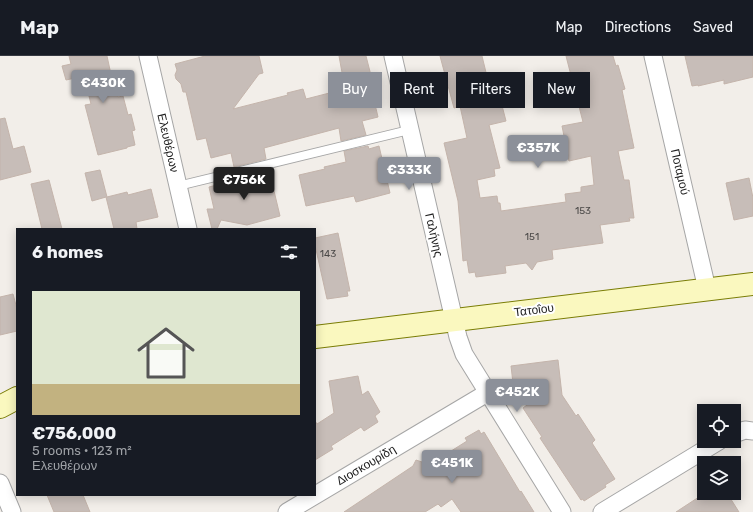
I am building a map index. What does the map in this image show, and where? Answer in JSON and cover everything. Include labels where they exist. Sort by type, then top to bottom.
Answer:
[{"type":"main road","name":"Τατοΐου","points":[[316,337],[753,284]]},
{"type":"main road","points":[[0,407],[16,399]]},
{"type":"street","name":"Ελευθέρων","points":[[148,56],[188,228]]},
{"type":"street","name":"Γαλήνης","points":[[393,56],[458,338],[464,354],[562,512]]},
{"type":"street","name":"Ποταμού","points":[[653,56],[707,289]]},
{"type":"street","name":"Διοσκουρίδη","points":[[316,495],[487,392]]},
{"type":"street","points":[[741,431],[745,430],[753,431]]},
{"type":"street","points":[[602,512],[707,448]]},
{"type":"street","points":[[0,483],[12,512]]},
{"type":"street","name":"Διοσκουρίδη","points":[[287,512],[314,496]]},
{"type":"lane","points":[[178,186],[409,130]]},
{"type":"building","points":[[69,56],[107,56],[115,93],[117,93],[118,97],[123,96],[128,115],[131,114],[135,130],[132,131],[135,145],[98,155],[85,105],[91,104],[84,76],[66,80],[62,66],[71,64]]},
{"type":"building","points":[[205,56],[259,56],[263,73],[259,74],[233,109],[288,95],[287,93],[303,89],[306,99],[328,93],[328,108],[376,108],[378,117],[362,121],[366,135],[341,141],[339,128],[264,148],[266,159],[234,167],[231,153],[211,158],[206,138],[197,140],[186,92],[183,92],[181,84],[176,79],[175,75],[177,70],[175,64]]},
{"type":"building","points":[[339,56],[366,56],[370,72],[342,72]]},
{"type":"building","points":[[440,56],[482,56],[486,72],[456,72],[456,107],[454,108],[448,86],[448,72],[444,72]]},
{"type":"building","points":[[566,56],[613,56],[616,66],[618,65],[625,89],[622,90],[634,148],[618,151],[624,180],[629,180],[634,218],[629,218],[630,221],[600,225],[603,243],[552,250],[553,259],[537,262],[532,270],[526,263],[505,266],[506,273],[476,277],[475,272],[469,273],[467,260],[463,261],[458,201],[444,143],[467,138],[460,108],[503,108],[506,121],[489,125],[500,168],[494,169],[495,176],[477,180],[480,198],[497,196],[501,211],[566,202],[565,194],[581,192],[581,187],[594,185],[591,156],[569,161],[562,126],[583,122],[579,108],[590,108],[590,72],[570,72]]},
{"type":"building","points":[[685,56],[753,56],[753,77],[724,84],[724,80],[692,86]]},
{"type":"building","points":[[5,118],[13,149],[24,146],[31,172],[0,180],[0,119]]},
{"type":"building","points":[[368,146],[369,149],[379,146],[390,193],[356,202],[354,196],[306,206],[299,175],[346,162],[344,151]]},
{"type":"building","points":[[100,170],[107,197],[127,192],[128,195],[151,189],[158,217],[136,222],[137,228],[114,228],[106,197],[92,201],[85,173]]},
{"type":"building","points":[[269,170],[280,216],[247,225],[221,220],[217,228],[212,228],[207,209],[214,209],[209,187],[236,180],[236,178]]},
{"type":"building","points":[[749,178],[753,198],[753,216],[734,220],[726,183]]},
{"type":"building","points":[[49,180],[62,228],[42,228],[31,184]]},
{"type":"building","points":[[338,233],[350,291],[347,291],[348,296],[327,299],[316,250],[316,238]]},
{"type":"building","points":[[13,294],[16,305],[16,331],[0,335],[0,297]]},
{"type":"building","points":[[558,360],[562,395],[576,416],[578,414],[595,440],[592,443],[615,479],[605,485],[606,487],[584,501],[583,499],[581,500],[540,438],[542,437],[523,408],[527,405],[513,383],[511,366]]},
{"type":"building","points":[[358,376],[362,395],[368,391],[380,412],[375,416],[378,422],[364,431],[361,427],[331,446],[333,449],[316,459],[316,422],[317,424],[334,413],[329,381]]},
{"type":"building","points":[[479,430],[481,434],[484,432],[520,492],[521,491],[534,512],[461,512],[452,499],[441,507],[438,504],[425,512],[344,512],[413,466],[416,460],[422,462],[436,453],[440,458],[467,441],[465,438]]},
{"type":"building","points":[[47,496],[83,496],[90,512],[54,512]]},
{"type":"building","points":[[697,498],[697,500],[731,500],[739,512],[676,512]]}]
